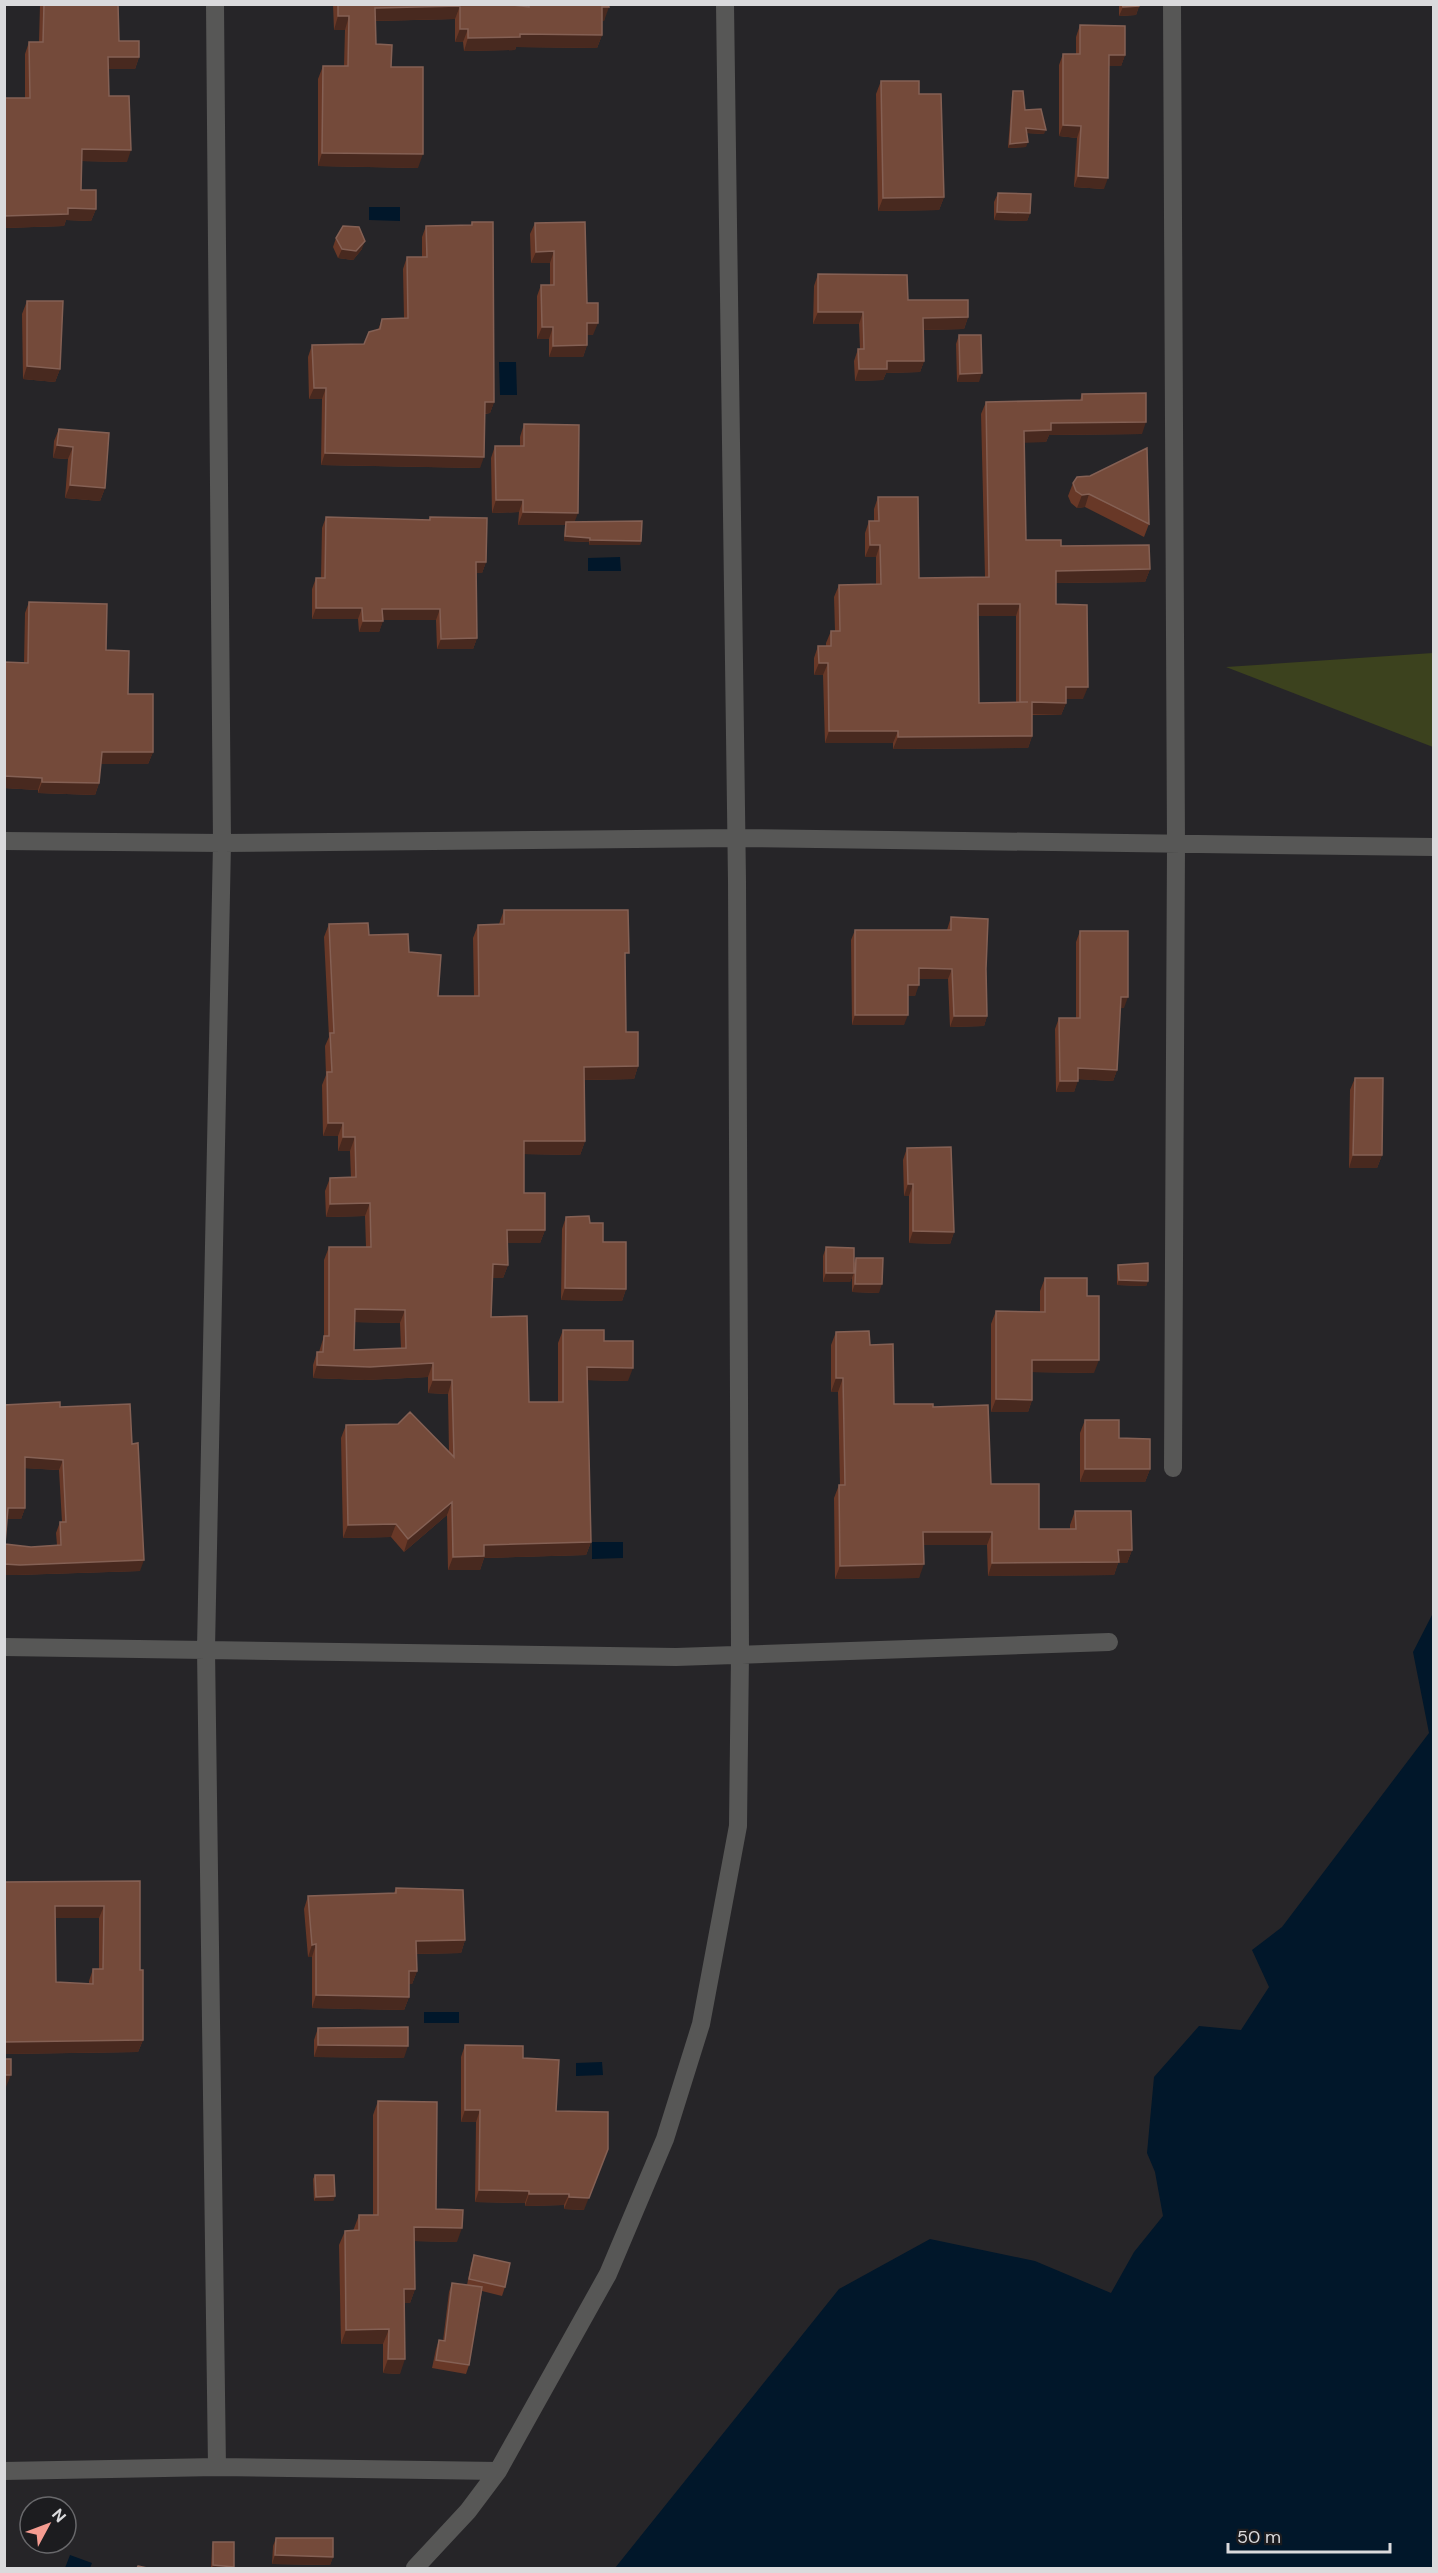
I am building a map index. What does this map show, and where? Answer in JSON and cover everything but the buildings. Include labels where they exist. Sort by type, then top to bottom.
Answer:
[{"type":"street","points":[[215,4],[222,843],[206,1649],[217,2467]]},
{"type":"street","points":[[415,2568],[468,2511],[498,2471],[608,2274],[665,2139],[701,2024],[738,1826],[740,1654],[737,838],[725,4]]},
{"type":"street","points":[[1172,4],[1176,845],[1173,1467]]},
{"type":"street","points":[[4,841],[222,843],[737,838],[1434,847]]},
{"type":"street","points":[[4,1647],[676,1657],[1109,1642]]},
{"type":"street","points":[[4,2470],[217,2467],[498,2471]]},
{"type":"green space","points":[[1433,653],[1433,747],[1226,667]]},
{"type":"water","points":[[369,207],[400,207],[400,221],[369,220]]},
{"type":"water","points":[[499,362],[516,362],[517,395],[500,395]]},
{"type":"water","points":[[620,557],[621,571],[588,571],[588,558]]},
{"type":"water","points":[[592,1542],[623,1542],[623,1558],[592,1559]]},
{"type":"water","points":[[1433,1613],[1433,2568],[615,2568],[839,2289],[930,2239],[1035,2261],[1111,2293],[1134,2252],[1163,2216],[1155,2172],[1147,2153],[1154,2077],[1199,2026],[1241,2030],[1269,1987],[1252,1950],[1282,1927],[1429,1733],[1413,1652]]},
{"type":"water","points":[[424,2012],[459,2012],[459,2023],[424,2023]]},
{"type":"water","points":[[602,2062],[603,2075],[576,2076],[576,2063]]},
{"type":"water","points":[[70,2555],[92,2563],[90,2568],[65,2568]]}]
